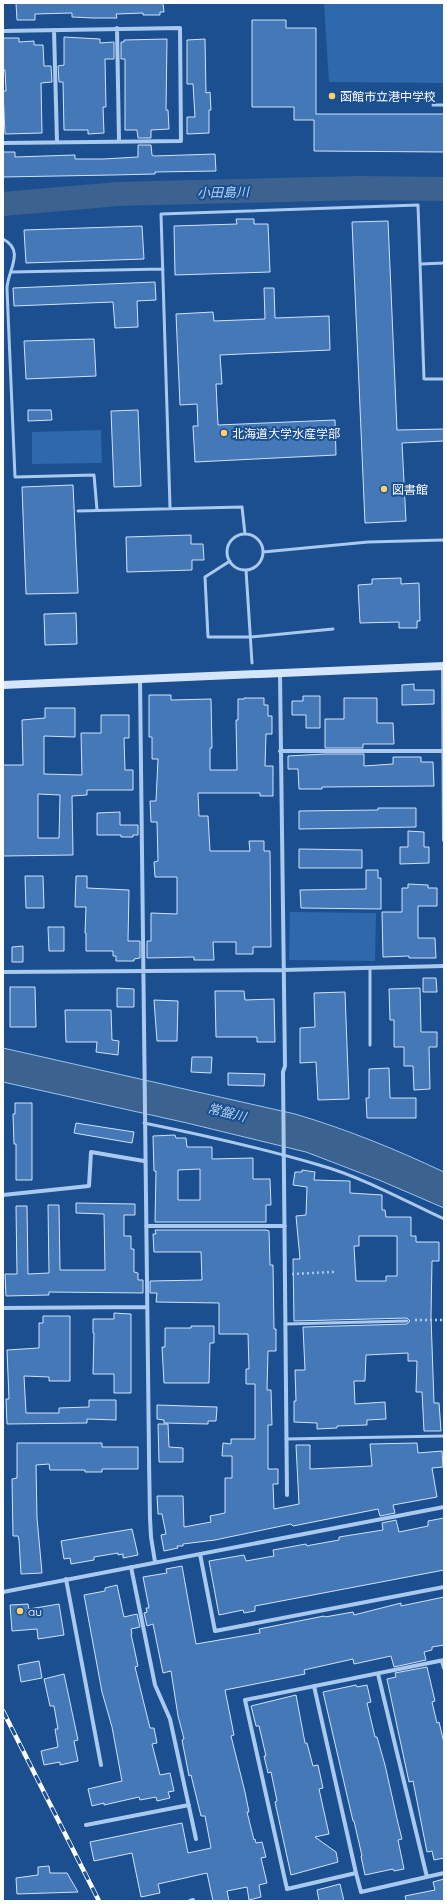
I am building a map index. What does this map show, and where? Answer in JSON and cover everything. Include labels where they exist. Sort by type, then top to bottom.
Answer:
[{"type":"street","points":[[116,28],[119,141]]},
{"type":"street","points":[[3,31],[180,28],[181,141],[3,143]]},
{"type":"street","points":[[54,30],[57,142]]},
{"type":"street","points":[[3,684],[140,680],[444,666],[444,840]]},
{"type":"street","points":[[280,674],[285,1066],[283,1072],[283,1104],[287,1495]]},
{"type":"street","points":[[140,680],[144,971],[146,1307],[150,1518],[151,1537],[156,1562]]},
{"type":"street","points":[[280,751],[443,751]]},
{"type":"street","points":[[3,972],[283,970],[444,966]]},
{"type":"street","points":[[3,1195],[89,1186],[91,1152],[144,1161]]},
{"type":"street","points":[[146,1226],[285,1226]]},
{"type":"street","points":[[3,1308],[146,1307]]},
{"type":"street","points":[[3,1592],[444,1508]]},
{"type":"street","points":[[200,1554],[215,1631],[444,1587]]},
{"type":"street","points":[[131,1567],[155,1685],[170,1718],[196,1840]]},
{"type":"street","points":[[66,1579],[101,1765]]},
{"type":"street","points":[[356,1873],[287,1889],[245,1700],[443,1661],[444,1668]]},
{"type":"street","points":[[378,1674],[427,1877]]},
{"type":"street","points":[[314,1686],[361,1892],[444,1873]]},
{"type":"street","points":[[86,1825],[189,1805]]},
{"type":"lane","points":[[433,104],[444,105]]},
{"type":"lane","points":[[170,507],[161,214],[418,205],[424,379],[444,379]]},
{"type":"lane","points":[[3,239],[14,250],[15,256],[12,272],[7,280],[15,477],[94,475],[97,510]]},
{"type":"lane","points":[[421,264],[444,263]]},
{"type":"lane","points":[[12,272],[163,269]]},
{"type":"lane","points":[[78,511],[170,507],[242,507],[245,534]]},
{"type":"lane","points":[[245,534],[255,537],[262,546],[263,552],[262,557],[256,566],[246,570],[240,569],[230,561],[228,556],[230,544],[239,536],[245,534]]},
{"type":"lane","points":[[263,552],[368,542],[444,540]]},
{"type":"lane","points":[[230,561],[205,577],[208,637],[252,637],[333,629]]},
{"type":"lane","points":[[246,570],[252,637],[252,664]]},
{"type":"lane","points":[[370,968],[370,1045]]},
{"type":"lane","points":[[144,1123],[284,1154],[320,1165],[366,1182],[444,1220]]},
{"type":"lane","points":[[286,1324],[407,1321]]},
{"type":"lane","points":[[286,1439],[444,1436]]},
{"type":"path","points":[[285,1275],[334,1272]]},
{"type":"path","points":[[407,1321],[444,1320]]},
{"type":"shaded area","points":[[324,3],[444,3],[444,83],[329,82]]},
{"type":"shaded area","points":[[101,430],[102,463],[32,464],[32,432]]},
{"type":"shaded area","points":[[290,912],[376,913],[375,961],[289,960]]},
{"type":"water","name":"常盤川","points":[[3,1048],[295,1114],[352,1133],[389,1147],[444,1172],[444,1208],[379,1180],[306,1152],[187,1123],[3,1082]]},
{"type":"building","points":[[16,3],[163,3],[164,12],[160,12],[160,15],[143,15],[143,13],[116,14],[117,18],[72,17],[72,13],[35,14],[35,20],[17,20]]},
{"type":"building","points":[[252,20],[286,20],[286,28],[316,28],[316,114],[444,114],[444,152],[314,151],[314,120],[294,120],[294,107],[252,107]]},
{"type":"building","points":[[64,37],[100,39],[100,43],[114,42],[114,59],[105,59],[106,107],[103,107],[104,133],[88,134],[88,130],[64,130],[63,82],[59,82],[58,66],[64,65]]},
{"type":"building","points":[[3,38],[19,38],[19,42],[34,41],[34,45],[43,45],[44,66],[51,66],[52,82],[41,83],[42,133],[5,134],[3,91],[6,91],[5,70],[3,70]]},
{"type":"building","points":[[167,39],[166,110],[168,110],[169,129],[151,130],[151,138],[138,138],[137,130],[125,130],[125,59],[121,59],[121,42],[124,42],[124,40]]},
{"type":"building","points":[[205,39],[206,93],[210,92],[211,110],[209,110],[209,133],[187,134],[187,117],[195,117],[193,84],[187,84],[187,40]]},
{"type":"building","points":[[138,145],[151,145],[152,155],[154,156],[215,154],[216,171],[155,172],[155,174],[3,177],[3,152],[15,152],[15,157],[75,155],[75,159],[103,159],[138,157]]},
{"type":"building","points":[[236,219],[254,219],[254,224],[268,224],[270,272],[175,275],[174,226],[237,224]]},
{"type":"building","points":[[388,221],[397,430],[444,429],[444,441],[402,443],[406,521],[365,523],[352,222]]},
{"type":"building","points":[[142,226],[144,259],[26,263],[24,230]]},
{"type":"building","points":[[155,282],[156,300],[137,301],[138,327],[115,328],[113,302],[14,306],[13,288]]},
{"type":"building","points":[[264,288],[274,288],[275,318],[329,316],[330,350],[220,355],[222,384],[216,384],[218,425],[335,420],[336,455],[195,462],[193,426],[198,426],[197,404],[180,405],[176,314],[213,312],[214,321],[265,319]]},
{"type":"building","points":[[94,339],[96,376],[26,379],[24,341]]},
{"type":"building","points":[[28,410],[51,410],[52,420],[28,421]]},
{"type":"building","points":[[138,410],[141,486],[114,487],[111,411]]},
{"type":"building","points":[[73,485],[78,593],[26,594],[22,487]]},
{"type":"building","points":[[191,535],[191,544],[203,544],[204,560],[192,560],[192,570],[127,572],[126,537]]},
{"type":"building","points":[[401,578],[401,584],[419,583],[420,621],[417,621],[417,628],[399,628],[399,622],[360,623],[358,585],[372,584],[372,579]]},
{"type":"building","points":[[76,613],[77,644],[45,645],[44,614]]},
{"type":"building","points":[[414,684],[414,690],[434,690],[434,704],[402,705],[402,685]]},
{"type":"building","points":[[149,695],[171,695],[171,700],[211,699],[212,748],[210,748],[210,770],[237,770],[236,720],[238,720],[238,699],[264,698],[264,705],[268,705],[268,716],[272,716],[272,734],[266,734],[265,766],[273,766],[273,796],[260,796],[260,793],[198,793],[199,816],[208,816],[210,851],[250,851],[249,841],[264,841],[264,851],[270,851],[271,947],[253,947],[253,954],[236,954],[236,942],[213,942],[214,960],[194,960],[194,957],[147,958],[147,941],[151,941],[151,913],[177,914],[177,877],[155,877],[154,862],[158,861],[157,822],[151,822],[150,801],[156,801],[158,759],[152,759],[152,737],[149,737]]},
{"type":"building","points":[[303,696],[320,696],[320,728],[306,728],[306,715],[292,715],[292,701],[303,701]]},
{"type":"building","points":[[344,698],[377,698],[377,723],[393,723],[394,744],[363,744],[363,748],[325,748],[325,719],[344,719]]},
{"type":"building","points":[[45,708],[75,708],[75,737],[44,736],[44,774],[82,775],[81,733],[101,733],[101,715],[129,715],[129,738],[124,738],[125,770],[133,770],[133,790],[87,790],[87,795],[72,796],[73,855],[3,856],[3,765],[23,765],[22,720],[45,718]],"holes":[[[38,794],[60,795],[59,838],[38,838]]]},
{"type":"building","points":[[364,754],[364,766],[393,764],[393,757],[421,757],[421,762],[433,762],[434,786],[322,787],[322,789],[299,789],[298,769],[288,769],[288,756]]},
{"type":"building","points":[[378,808],[416,808],[416,827],[299,829],[299,811],[378,810]]},
{"type":"building","points":[[120,812],[120,825],[138,825],[138,835],[133,835],[133,837],[121,837],[121,835],[97,835],[97,813]]},
{"type":"building","points":[[408,831],[424,832],[424,847],[429,847],[429,863],[400,864],[400,847],[408,847]]},
{"type":"building","points":[[299,849],[362,850],[362,868],[299,868]]},
{"type":"building","points":[[366,870],[378,870],[378,878],[381,878],[381,909],[301,908],[300,890],[366,889]]},
{"type":"building","points":[[25,876],[43,876],[44,908],[26,908]]},
{"type":"building","points":[[76,876],[87,876],[87,888],[129,890],[128,941],[140,941],[140,958],[134,959],[134,961],[116,961],[116,956],[113,956],[113,951],[86,951],[86,907],[75,907]]},
{"type":"building","points":[[408,884],[428,885],[428,888],[437,888],[437,906],[418,906],[418,938],[435,938],[436,958],[409,958],[409,956],[383,957],[382,912],[402,912],[402,888],[408,888]]},
{"type":"building","points":[[48,927],[64,927],[64,951],[49,951]]},
{"type":"building","points":[[23,946],[23,962],[12,962],[12,947]]},
{"type":"building","points":[[423,978],[436,978],[437,992],[423,992]]},
{"type":"building","points":[[10,987],[35,987],[36,1027],[10,1027]]},
{"type":"building","points":[[117,988],[134,989],[134,1007],[117,1007]]},
{"type":"building","points":[[420,988],[421,1032],[437,1032],[437,1047],[429,1047],[430,1089],[414,1090],[413,1066],[404,1066],[404,1047],[394,1047],[394,1020],[390,1020],[389,989]]},
{"type":"building","points":[[215,991],[244,991],[245,1000],[274,999],[275,1042],[257,1042],[257,1037],[216,1037]]},
{"type":"building","points":[[345,992],[349,1099],[318,1100],[316,1062],[300,1063],[300,1028],[315,1027],[314,993]]},
{"type":"building","points":[[154,1000],[178,1001],[177,1041],[157,1041]]},
{"type":"building","points":[[65,1010],[111,1010],[112,1040],[119,1041],[118,1055],[96,1052],[97,1042],[66,1042]]},
{"type":"building","points":[[192,1057],[212,1057],[211,1073],[191,1072]]},
{"type":"building","points":[[389,1068],[390,1098],[416,1098],[416,1118],[367,1118],[366,1098],[369,1098],[369,1069]]},
{"type":"building","points":[[228,1073],[265,1074],[264,1086],[228,1085]]},
{"type":"building","points":[[15,1103],[32,1103],[32,1180],[16,1180],[16,1144],[14,1144],[13,1114],[15,1114]]},
{"type":"building","points":[[76,1123],[134,1132],[132,1143],[74,1133]]},
{"type":"building","points":[[175,1135],[176,1138],[186,1138],[187,1147],[212,1147],[212,1159],[253,1158],[253,1179],[270,1179],[271,1205],[266,1205],[266,1222],[155,1222],[156,1171],[154,1171],[153,1136]],"holes":[[[200,1169],[200,1200],[178,1200],[178,1170]]]},
{"type":"building","points":[[302,1170],[315,1172],[314,1180],[350,1181],[350,1193],[382,1195],[382,1210],[385,1210],[386,1217],[411,1217],[411,1236],[416,1236],[416,1242],[439,1242],[439,1261],[432,1261],[431,1317],[434,1403],[439,1403],[441,1431],[424,1431],[422,1392],[416,1392],[417,1361],[408,1361],[408,1353],[366,1355],[365,1381],[354,1381],[355,1404],[385,1402],[386,1419],[367,1420],[367,1425],[337,1426],[337,1428],[317,1429],[317,1423],[294,1422],[294,1401],[296,1401],[295,1370],[305,1370],[303,1327],[407,1324],[410,1321],[407,1318],[294,1321],[293,1259],[300,1259],[296,1216],[306,1215],[307,1187],[293,1185],[295,1172],[302,1172]],"holes":[[[359,1236],[397,1236],[397,1276],[386,1276],[386,1281],[356,1281],[354,1246],[359,1246]]]},
{"type":"building","points":[[76,1203],[135,1204],[135,1215],[124,1215],[124,1236],[131,1236],[131,1249],[134,1249],[134,1272],[138,1273],[138,1280],[143,1280],[143,1293],[49,1292],[49,1295],[6,1296],[5,1274],[17,1274],[16,1206],[27,1206],[28,1274],[49,1273],[48,1205],[59,1205],[60,1270],[105,1270],[104,1214],[76,1213]]},
{"type":"building","points":[[155,1230],[269,1231],[270,1265],[273,1265],[274,1329],[276,1329],[276,1351],[268,1351],[267,1390],[271,1390],[272,1425],[268,1425],[268,1469],[278,1469],[278,1484],[273,1484],[274,1509],[299,1504],[296,1445],[310,1445],[310,1469],[372,1466],[370,1444],[417,1443],[418,1453],[442,1451],[443,1467],[432,1468],[437,1497],[393,1505],[395,1513],[380,1516],[378,1509],[293,1526],[291,1524],[215,1540],[183,1544],[183,1546],[177,1546],[178,1548],[164,1551],[161,1535],[166,1534],[162,1514],[158,1514],[157,1496],[183,1496],[184,1527],[211,1522],[210,1516],[225,1513],[225,1478],[232,1478],[232,1456],[222,1456],[223,1443],[231,1444],[231,1439],[255,1439],[255,1384],[246,1384],[246,1369],[249,1369],[248,1334],[219,1334],[219,1303],[156,1302],[157,1293],[150,1293],[150,1281],[202,1280],[201,1252],[154,1252],[153,1234],[156,1234]]},
{"type":"building","points":[[114,1313],[131,1314],[131,1393],[114,1393],[114,1374],[93,1374],[93,1319],[114,1319]]},
{"type":"building","points":[[43,1316],[70,1316],[70,1381],[49,1381],[49,1377],[24,1376],[26,1413],[59,1413],[59,1408],[89,1407],[89,1400],[116,1400],[116,1420],[87,1419],[87,1423],[7,1424],[6,1399],[9,1399],[7,1350],[39,1348],[39,1323],[43,1323]]},
{"type":"building","points":[[191,1326],[214,1326],[214,1343],[210,1343],[209,1383],[164,1383],[162,1347],[165,1347],[165,1328],[191,1328]]},
{"type":"building","points":[[157,1405],[217,1407],[216,1421],[208,1421],[208,1424],[164,1423],[164,1420],[157,1419]]},
{"type":"building","points":[[158,1424],[168,1424],[169,1447],[183,1448],[183,1462],[159,1462]]},
{"type":"building","points":[[17,1443],[102,1443],[102,1447],[138,1447],[138,1469],[102,1469],[102,1472],[85,1472],[85,1470],[50,1470],[49,1464],[36,1465],[37,1518],[42,1573],[21,1574],[19,1540],[18,1536],[13,1536],[12,1479],[17,1478]]},
{"type":"building","points":[[444,1518],[444,1570],[255,1606],[255,1611],[244,1613],[243,1610],[219,1615],[209,1561],[244,1555],[246,1561],[274,1556],[273,1550],[306,1544],[307,1546],[339,1540],[339,1537],[383,1530],[382,1523],[396,1520],[399,1532],[428,1526],[428,1521]]},
{"type":"building","points":[[132,1529],[138,1555],[123,1558],[123,1554],[118,1555],[118,1553],[94,1557],[94,1560],[71,1564],[70,1558],[64,1559],[61,1541]]},
{"type":"building","points":[[182,1566],[196,1644],[260,1633],[259,1629],[324,1616],[353,1612],[354,1615],[401,1603],[401,1606],[444,1597],[444,1645],[432,1647],[432,1650],[424,1652],[426,1660],[394,1667],[391,1656],[354,1664],[353,1659],[304,1670],[305,1674],[225,1690],[234,1735],[231,1736],[245,1792],[249,1812],[247,1812],[254,1840],[255,1839],[256,1843],[262,1842],[266,1857],[261,1858],[267,1883],[259,1885],[261,1897],[249,1900],[247,1887],[227,1891],[229,1901],[213,1901],[207,1873],[158,1884],[160,1893],[141,1897],[132,1853],[94,1861],[90,1842],[182,1823],[188,1853],[211,1848],[205,1816],[201,1816],[191,1775],[189,1776],[182,1740],[184,1739],[178,1716],[171,1671],[163,1673],[153,1624],[147,1626],[144,1613],[147,1612],[146,1608],[149,1608],[143,1577],[167,1573],[166,1569]]},
{"type":"building","points":[[117,1585],[124,1617],[137,1614],[140,1627],[131,1629],[138,1666],[135,1667],[150,1728],[154,1728],[157,1743],[152,1744],[160,1775],[170,1773],[174,1791],[168,1792],[170,1798],[157,1801],[156,1797],[140,1800],[139,1797],[104,1805],[104,1803],[92,1806],[88,1789],[122,1781],[112,1727],[102,1692],[84,1595],[105,1591],[105,1588]]},
{"type":"building","points":[[28,1604],[29,1609],[59,1604],[64,1635],[38,1639],[37,1629],[12,1631],[10,1605]]},
{"type":"building","points":[[39,1661],[42,1678],[21,1682],[18,1665]]},
{"type":"building","points":[[427,1667],[435,1701],[432,1702],[444,1743],[444,1858],[434,1860],[432,1851],[427,1852],[413,1781],[409,1782],[387,1679],[396,1677],[395,1673]]},
{"type":"building","points":[[64,1674],[78,1740],[74,1741],[78,1761],[60,1765],[60,1762],[44,1765],[41,1751],[58,1747],[55,1729],[58,1729],[54,1706],[50,1706],[44,1679]]},
{"type":"building","points":[[356,1685],[357,1687],[367,1685],[371,1702],[367,1703],[375,1737],[377,1737],[385,1765],[402,1839],[398,1840],[404,1869],[394,1871],[393,1869],[365,1875],[354,1821],[323,1692]]},
{"type":"building","points":[[296,1695],[305,1743],[307,1743],[313,1766],[318,1765],[323,1788],[319,1789],[329,1834],[315,1837],[336,1852],[338,1862],[291,1875],[275,1802],[277,1801],[271,1772],[268,1773],[264,1756],[266,1756],[259,1726],[256,1726],[251,1706]]},
{"type":"building","points":[[49,1866],[50,1873],[67,1873],[78,1892],[17,1894],[16,1878],[38,1875],[38,1867]]},
{"type":"building","points":[[444,1879],[444,1901],[406,1901],[405,1896],[435,1890],[433,1882]]},
{"type":"building","points":[[340,1884],[344,1901],[319,1901],[317,1890]]},
{"type":"waterway","name":"小田島川","points":[[3,204],[118,194],[360,188],[444,189]]},
{"type":"railway","points":[[3,1711],[99,1901]]},
{"type":"place","name":"函館市立港中学校","points":[[332,96]]},
{"type":"place","name":"北海道大学水産学部","points":[[224,433]]},
{"type":"place","name":"図書館","points":[[384,489]]},
{"type":"place","name":"au","points":[[20,1611]]}]
